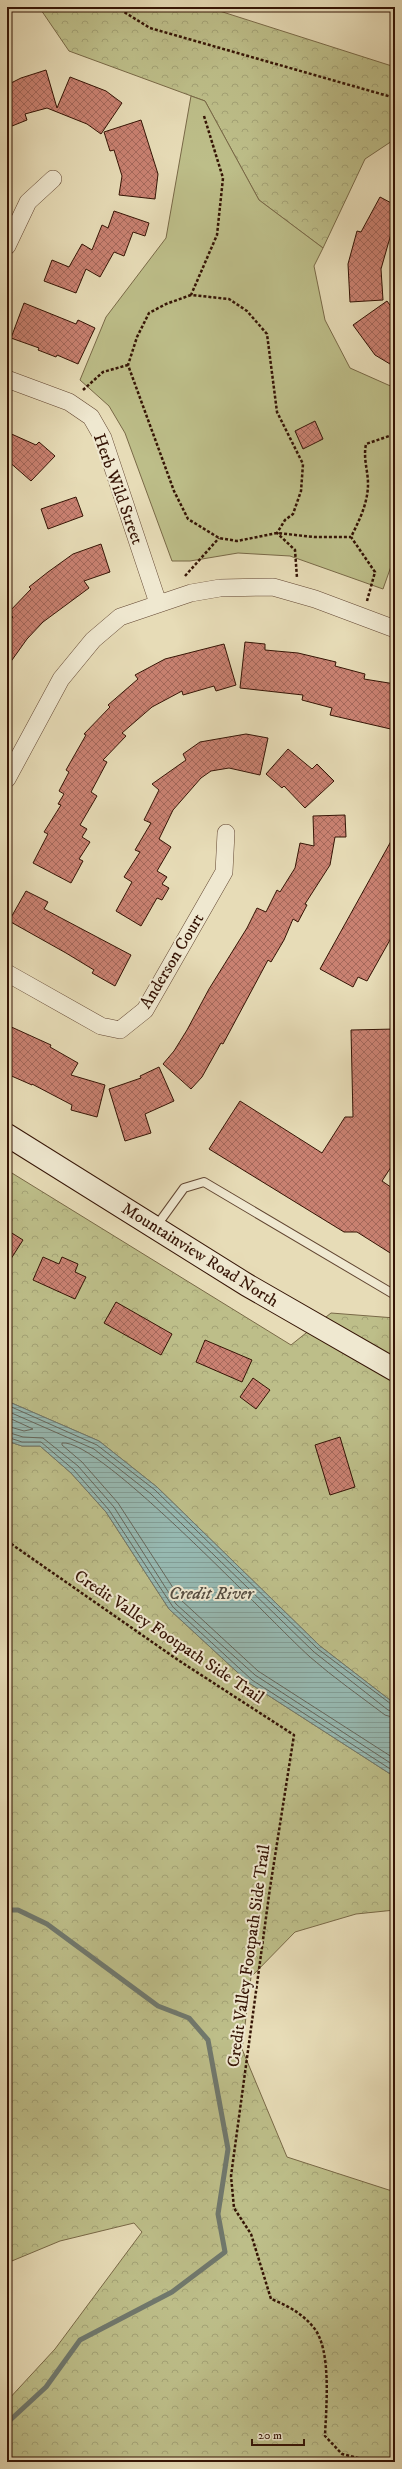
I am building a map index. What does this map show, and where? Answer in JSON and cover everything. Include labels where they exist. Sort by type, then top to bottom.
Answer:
[{"type":"main road","name":"Mountainview Road North","points":[[7,1135],[246,1285],[395,1370]]},
{"type":"street","points":[[7,246],[28,202],[53,179]]},
{"type":"street","name":"Herb Wild Street","points":[[7,379],[69,402],[91,417],[103,438],[158,603]]},
{"type":"street","points":[[7,778],[14,751],[61,679],[93,640],[120,617],[191,593],[220,588],[273,587],[295,593],[395,629]]},
{"type":"street","name":"Anderson Court","points":[[7,973],[101,1026],[120,1030],[145,1010],[224,872],[226,833]]},
{"type":"lane","points":[[155,1228],[184,1188],[204,1182],[395,1295]]},
{"type":"path","points":[[116,7],[150,28],[395,98]]},
{"type":"path","points":[[191,295],[217,235],[223,178],[204,116]]},
{"type":"path","points":[[277,533],[285,520],[293,514],[301,491],[303,464],[277,412],[267,334],[247,311],[229,299],[191,295],[166,304],[148,313],[137,337],[128,365],[174,491],[188,519],[219,538],[237,542],[277,533],[314,538],[351,537]]},
{"type":"path","points":[[69,402],[103,372],[128,365]]},
{"type":"path","points":[[351,537],[363,510],[368,484],[364,457],[366,444],[395,434]]},
{"type":"path","points":[[277,533],[295,550],[298,565],[295,593]]},
{"type":"path","points":[[351,537],[375,572],[363,617]]},
{"type":"path","points":[[184,577],[219,538]]},
{"type":"path","name":"Credit Valley Footpath Side Trail","points":[[7,1541],[178,1660],[294,1734],[235,2133],[231,2176],[234,2208],[251,2234],[271,2299],[289,2306],[315,2328],[325,2353],[325,2436],[342,2454],[374,2462]]},
{"type":"green space","points":[[39,7],[207,7],[395,67],[395,139],[365,159],[323,248],[259,200],[205,101],[69,51]]},
{"type":"green space","points":[[191,96],[205,101],[259,200],[323,248],[314,266],[325,320],[350,368],[395,388],[395,555],[383,589],[290,556],[238,553],[190,561],[172,561],[125,433],[109,406],[80,380],[106,317],[166,238]]},
{"type":"green space","points":[[7,1170],[291,1345],[331,1313],[395,1318],[395,1704],[320,1646],[157,1487],[99,1441],[7,1401]]},
{"type":"green space","points":[[7,1441],[22,1446],[40,1446],[71,1473],[106,1512],[169,1609],[249,1683],[395,1777],[395,1910],[356,1914],[295,1932],[251,1977],[242,2049],[287,2157],[395,2192],[395,2462],[7,2462],[7,2401],[55,2349],[142,2232],[134,2223],[60,2241],[7,2263]]},
{"type":"water","name":"Credit River","points":[[7,1401],[99,1441],[157,1487],[320,1646],[395,1704],[395,1777],[249,1683],[169,1609],[106,1512],[71,1473],[40,1446],[22,1446],[7,1441]]},
{"type":"building","points":[[46,70],[57,108],[70,77],[106,91],[122,103],[101,134],[87,124],[47,108],[25,114],[27,120],[7,128],[7,85],[21,78]]},
{"type":"building","points":[[141,120],[158,174],[155,199],[119,195],[122,176],[114,150],[110,151],[104,132]]},
{"type":"building","points":[[380,197],[395,205],[395,236],[391,234],[381,269],[383,300],[350,302],[348,264],[357,231],[361,232]]},
{"type":"building","points":[[114,211],[149,223],[145,236],[133,232],[124,256],[114,252],[100,277],[86,269],[76,293],[44,281],[52,260],[69,267],[82,244],[92,250],[102,225],[108,228]]},
{"type":"building","points":[[387,301],[395,312],[395,367],[375,355],[353,325]]},
{"type":"building","points":[[24,303],[76,324],[78,320],[95,328],[78,364],[57,355],[56,357],[38,350],[39,348],[11,338]]},
{"type":"building","points":[[315,421],[323,439],[303,449],[295,431]]},
{"type":"building","points":[[7,432],[36,445],[39,442],[55,456],[31,481],[7,460]]},
{"type":"building","points":[[76,497],[83,516],[48,529],[41,509]]},
{"type":"building","points":[[101,544],[110,572],[84,581],[89,588],[43,622],[27,639],[7,667],[7,624],[13,617],[8,613],[31,589],[29,587],[48,572],[73,554]]},
{"type":"building","points":[[245,642],[265,644],[265,650],[298,653],[336,662],[335,666],[365,674],[364,679],[395,684],[395,730],[330,715],[332,708],[302,700],[303,695],[240,688]]},
{"type":"building","points":[[224,644],[236,685],[216,691],[214,686],[183,695],[182,691],[152,707],[122,733],[126,736],[103,760],[107,762],[91,792],[97,796],[80,825],[87,829],[82,837],[90,842],[79,859],[83,861],[71,883],[33,863],[48,834],[44,832],[61,805],[58,804],[64,794],[59,791],[69,772],[66,770],[86,735],[84,734],[110,707],[108,705],[138,679],[135,675],[165,659]]},
{"type":"building","points":[[246,734],[268,738],[260,775],[229,768],[211,771],[201,778],[173,810],[159,839],[171,847],[157,871],[167,877],[162,884],[169,888],[162,900],[157,898],[141,926],[116,911],[132,882],[124,877],[140,852],[135,850],[151,823],[144,820],[159,790],[152,784],[186,760],[183,754],[200,742]]},
{"type":"building","points":[[288,749],[312,769],[317,764],[334,781],[305,808],[284,786],[282,788],[266,774]]},
{"type":"building","points":[[345,815],[346,837],[335,837],[330,865],[305,904],[307,905],[298,922],[293,919],[284,940],[271,962],[268,960],[223,1044],[221,1043],[202,1077],[191,1089],[163,1064],[174,1051],[187,1030],[209,989],[247,928],[257,908],[266,912],[277,890],[280,892],[295,868],[300,843],[314,846],[313,816]]},
{"type":"building","points":[[395,834],[395,931],[367,981],[358,977],[353,987],[320,969]]},
{"type":"building","points":[[26,891],[48,902],[44,909],[131,955],[115,986],[92,973],[94,970],[9,921]]},
{"type":"building","points":[[7,1025],[51,1045],[50,1047],[78,1063],[71,1075],[105,1085],[97,1117],[71,1110],[72,1105],[32,1084],[7,1074]]},
{"type":"building","points":[[395,1029],[395,1161],[382,1181],[395,1190],[395,1256],[357,1232],[344,1232],[209,1149],[240,1101],[322,1153],[345,1117],[353,1117],[351,1030]]},
{"type":"building","points":[[159,1067],[174,1101],[145,1114],[151,1133],[125,1141],[109,1089],[141,1078],[140,1076]]},
{"type":"building","points":[[7,1230],[23,1240],[7,1265]]},
{"type":"building","points":[[43,1257],[59,1264],[62,1257],[78,1264],[75,1272],[86,1277],[75,1299],[33,1280]]},
{"type":"building","points":[[116,1302],[172,1334],[161,1355],[104,1323]]},
{"type":"building","points":[[205,1340],[252,1360],[242,1382],[196,1362]]},
{"type":"building","points":[[253,1378],[270,1390],[256,1409],[240,1397]]},
{"type":"building","points":[[340,1437],[355,1487],[330,1495],[315,1445]]},
{"type":"waterway","points":[[7,1910],[18,1910],[47,1924],[158,2006],[189,2018],[208,2040],[228,2149],[218,2214],[225,2252],[172,2292],[80,2340],[46,2387],[7,2423]]}]
